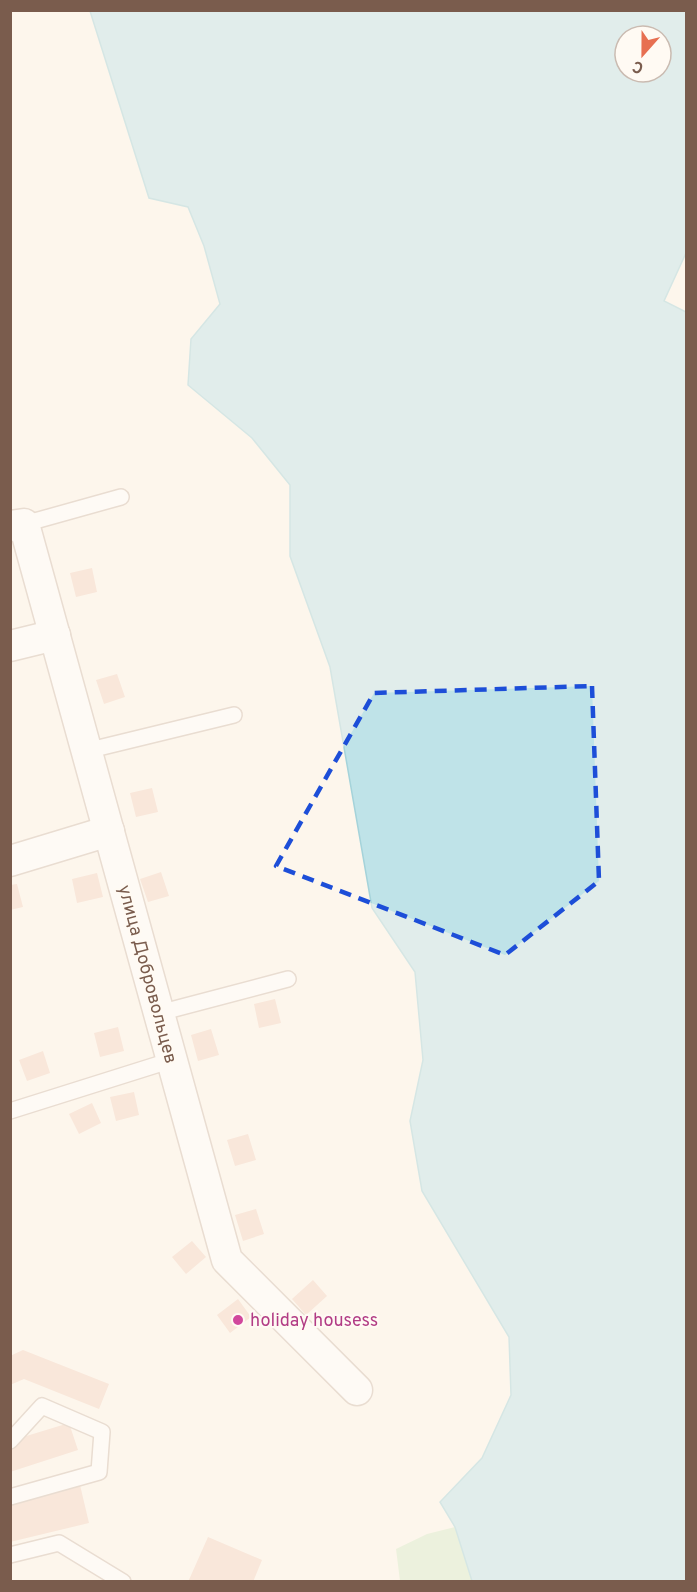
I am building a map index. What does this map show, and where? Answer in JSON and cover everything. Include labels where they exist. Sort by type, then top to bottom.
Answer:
[{"type":"street","name":"улица Добровольцев","points":[[17,525],[55,636],[227,1260],[357,1390]]},
{"type":"street","points":[[10,646],[55,636]]},
{"type":"street","points":[[10,861],[109,831]]},
{"type":"lane","points":[[17,525],[120,496]]},
{"type":"lane","points":[[86,751],[234,715]]},
{"type":"lane","points":[[159,1012],[288,978]]},
{"type":"lane","points":[[10,1111],[172,1060]]},
{"type":"lane","points":[[10,1441],[42,1407],[102,1432],[99,1472],[10,1497]]},
{"type":"lane","points":[[10,1555],[60,1543],[123,1581]]},
{"type":"highlighted area","points":[[592,686],[599,881],[505,955],[276,866],[374,693]]},
{"type":"green space","points":[[455,1527],[472,1581],[400,1581],[396,1549],[427,1534]]},
{"type":"water","points":[[90,11],[686,11],[686,253],[664,301],[686,312],[686,1581],[472,1581],[455,1527],[440,1502],[482,1458],[511,1395],[509,1337],[422,1191],[410,1121],[423,1060],[415,972],[372,908],[330,667],[290,556],[290,485],[252,438],[188,385],[191,339],[220,304],[204,246],[188,207],[149,198]]},
{"type":"building","points":[[92,568],[97,592],[76,597],[70,573]]},
{"type":"building","points":[[117,674],[125,697],[104,704],[96,680]]},
{"type":"building","points":[[152,788],[158,812],[136,817],[130,793]]},
{"type":"building","points":[[161,872],[169,896],[148,902],[140,879]]},
{"type":"building","points":[[97,873],[103,897],[77,903],[72,879]]},
{"type":"building","points":[[17,884],[23,907],[10,910],[10,885]]},
{"type":"building","points":[[275,999],[281,1023],[259,1028],[254,1004]]},
{"type":"building","points":[[118,1027],[124,1051],[100,1057],[94,1033]]},
{"type":"building","points":[[211,1029],[219,1055],[198,1061],[191,1035]]},
{"type":"building","points":[[43,1051],[50,1073],[27,1081],[19,1060]]},
{"type":"building","points":[[134,1092],[139,1115],[116,1121],[110,1097]]},
{"type":"building","points":[[92,1103],[101,1123],[79,1134],[69,1114]]},
{"type":"building","points":[[248,1134],[256,1160],[235,1166],[227,1140]]},
{"type":"building","points":[[256,1209],[264,1234],[243,1241],[235,1215]]},
{"type":"building","points":[[192,1241],[206,1257],[186,1274],[172,1257]]},
{"type":"building","points":[[313,1280],[327,1296],[306,1315],[292,1299]]},
{"type":"building","points":[[238,1299],[251,1317],[230,1333],[217,1315]]},
{"type":"building","points":[[23,1350],[109,1384],[99,1409],[24,1379],[10,1385],[10,1356]]},
{"type":"building","points":[[69,1423],[78,1450],[10,1472],[10,1441]]},
{"type":"building","points":[[80,1485],[89,1523],[10,1542],[10,1502]]},
{"type":"building","points":[[208,1537],[262,1560],[253,1582],[188,1582]]},
{"type":"place","name":"holiday housess","points":[[238,1320]]}]
